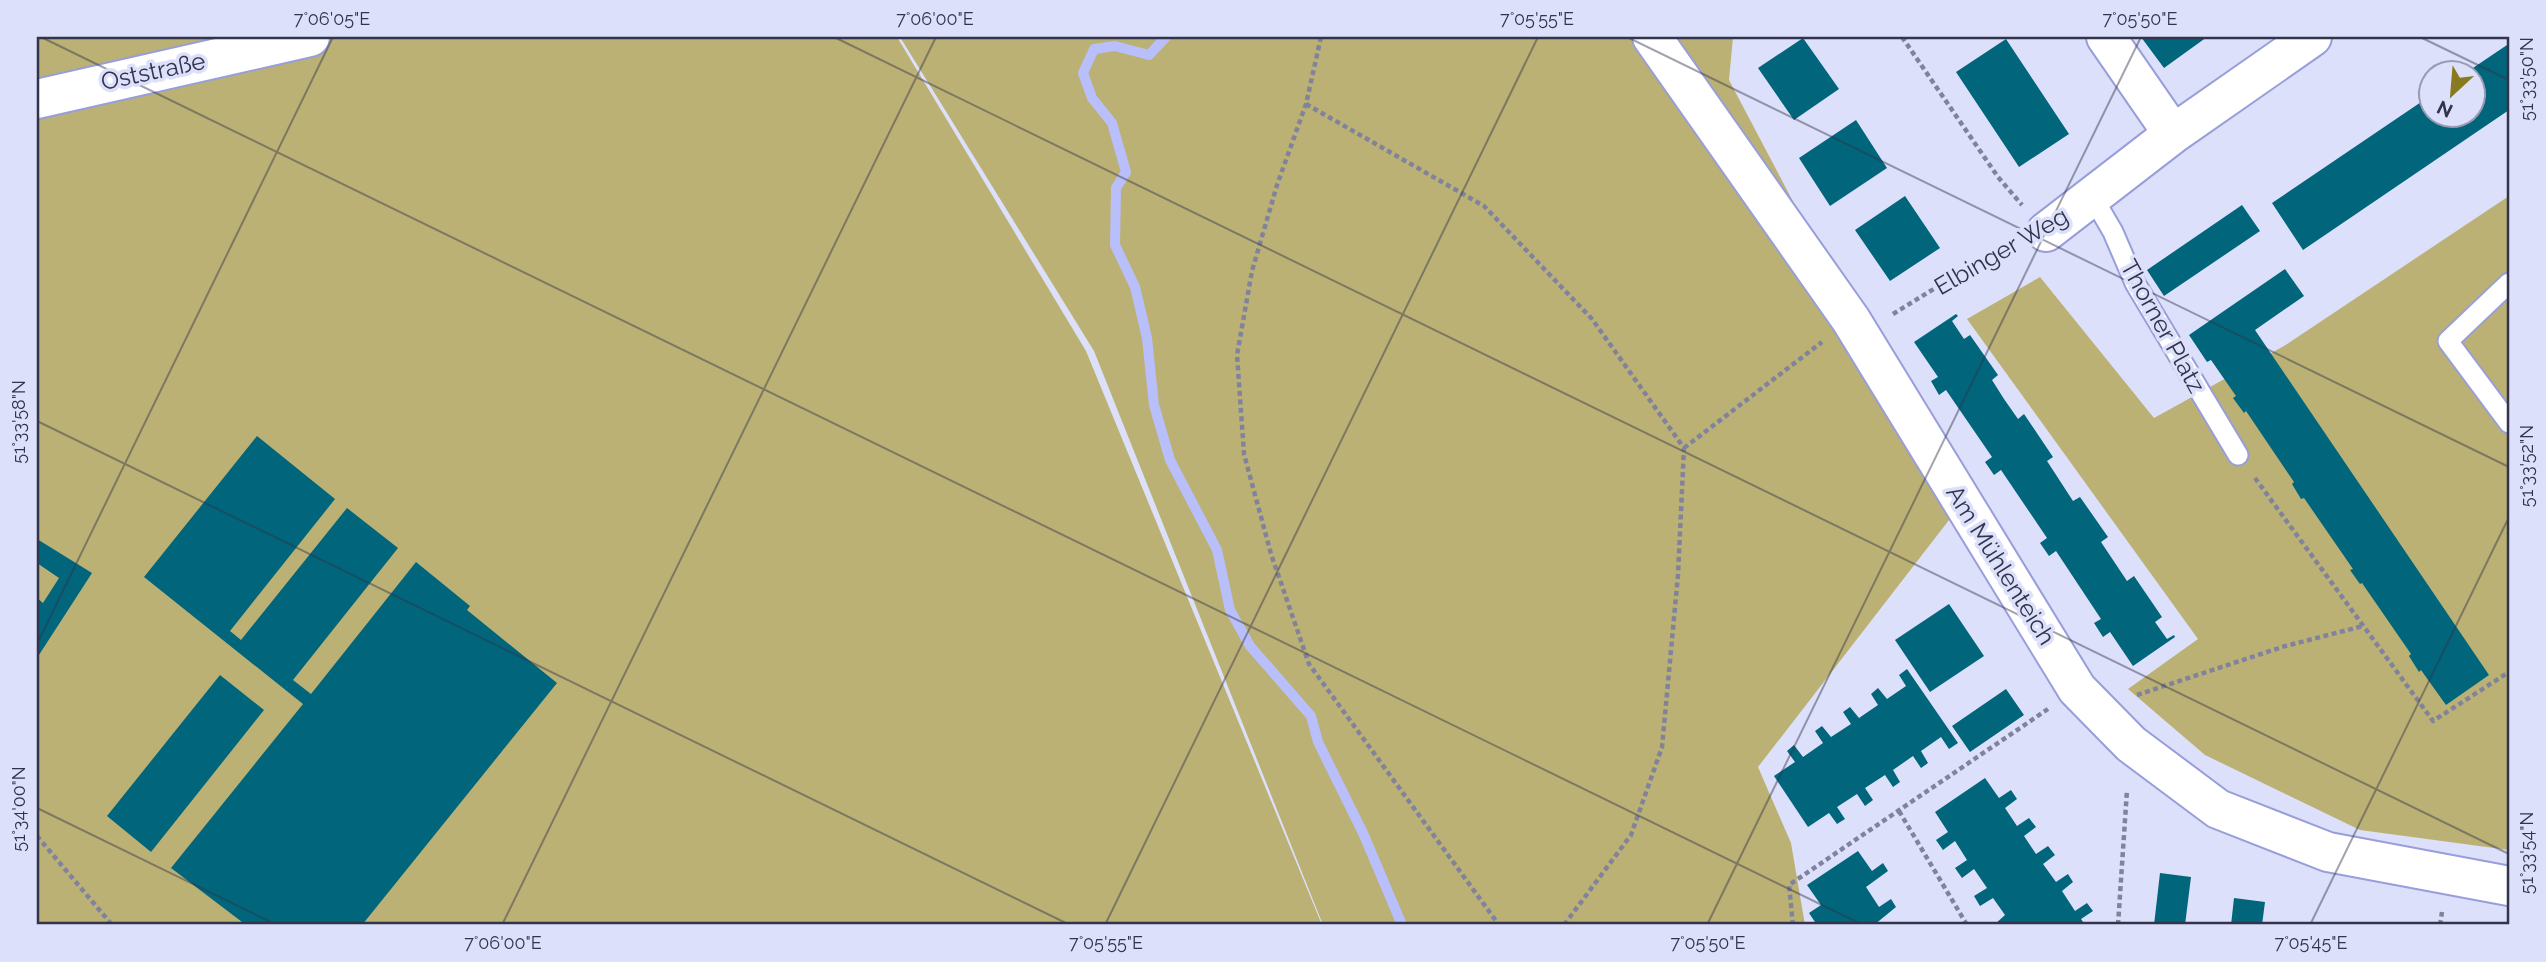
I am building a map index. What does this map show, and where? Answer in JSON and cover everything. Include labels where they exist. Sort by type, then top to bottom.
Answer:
[{"type":"street","name":"Oststraße","points":[[37,99],[310,37]]},
{"type":"street","name":"Am Mühlenteich","points":[[1652,37],[1851,320],[2077,689],[2120,732],[2218,808],[2328,852],[2509,886]]},
{"type":"street","points":[[2106,37],[2173,134]]},
{"type":"street","name":"Elbinger Weg","points":[[2046,232],[2173,134],[2312,37]]},
{"type":"lane","name":"Thorner Platz","points":[[2092,196],[2113,232],[2135,283],[2238,455]]},
{"type":"lane","points":[[2509,283],[2448,341],[2509,423]]},
{"type":"path","points":[[1321,37],[1306,104],[1277,184],[1250,283],[1237,355],[1244,454],[1272,554],[1309,664],[1499,925]]},
{"type":"path","points":[[1902,37],[1998,177],[2046,232]]},
{"type":"path","points":[[1306,104],[1484,205],[1592,319],[1684,448],[1677,587],[1662,747],[1631,835],[1564,925]]},
{"type":"path","name":"Elbinger Weg","points":[[1851,320],[1895,313],[1989,255],[2046,232]]},
{"type":"path","points":[[1684,448],[1851,320]]},
{"type":"path","points":[[2238,455],[2433,721],[2509,672]]},
{"type":"path","points":[[2118,925],[2120,732],[2133,696],[2281,647],[2363,626]]},
{"type":"path","points":[[1793,925],[1789,886],[2077,689]]},
{"type":"path","points":[[1899,811],[1967,925]]},
{"type":"path","points":[[37,836],[113,925]]},
{"type":"shaded area","points":[[37,37],[897,37],[1086,351],[1322,925],[37,925]]},
{"type":"shaded area","points":[[900,37],[1733,37],[1729,80],[1956,511],[1758,767],[1791,843],[1805,925],[1323,925],[1094,351]]},
{"type":"shaded area","points":[[2509,196],[2509,850],[2360,830],[2205,755],[2128,689],[2198,639],[1967,319],[2040,277],[2154,418],[2284,346]]},
{"type":"building","points":[[2141,37],[2207,37],[2164,68]]},
{"type":"building","points":[[1803,38],[1839,89],[1794,120],[1758,68]]},
{"type":"building","points":[[2006,39],[2069,134],[2019,167],[1956,72]]},
{"type":"building","points":[[2507,45],[2509,110],[2486,126],[2486,60]]},
{"type":"building","points":[[2416,105],[2416,130],[2480,130],[2303,250],[2272,203]]},
{"type":"building","points":[[1856,120],[1887,168],[1830,206],[1799,158]]},
{"type":"building","points":[[1905,196],[1940,248],[1890,281],[1855,230]]},
{"type":"building","points":[[2242,205],[2260,231],[2164,296],[2147,270]]},
{"type":"building","points":[[2285,269],[2304,296],[2255,330],[2489,675],[2446,705],[2421,670],[2419,672],[2409,656],[2411,654],[2350,570],[2353,569],[2304,498],[2301,499],[2292,484],[2294,482],[2246,411],[2244,413],[2233,398],[2236,396],[2211,360],[2207,362],[2189,335]]},
{"type":"building","points":[[1956,314],[1958,316],[1952,321],[1964,339],[1970,335],[1998,375],[1992,380],[2018,419],[2024,414],[2053,457],[2047,461],[2073,501],[2080,497],[2108,537],[2101,542],[2127,581],[2134,576],[2162,617],[2155,622],[2167,639],[2174,635],[2175,637],[2133,666],[2110,632],[2103,637],[2094,623],[2101,619],[2056,551],[2049,556],[2040,543],[2047,538],[2001,470],[1994,475],[1985,462],[1992,457],[1946,390],[1939,395],[1931,381],[1938,377],[1914,342]]},
{"type":"building","points":[[257,436],[335,499],[230,631],[241,640],[347,508],[398,548],[293,680],[311,694],[416,562],[470,606],[467,610],[557,683],[362,925],[246,925],[171,868],[303,704],[144,577]]},
{"type":"building","points":[[37,539],[92,573],[37,658],[37,598],[43,603],[59,578],[37,563]]},
{"type":"building","points":[[1949,604],[1984,656],[1930,692],[1895,640]]},
{"type":"building","points":[[1907,669],[1958,743],[1949,749],[1941,737],[1921,751],[1928,763],[1921,768],[1913,756],[1893,770],[1900,782],[1893,787],[1885,775],[1865,788],[1873,800],[1865,806],[1857,794],[1837,807],[1845,819],[1837,824],[1829,813],[1808,827],[1774,776],[1795,762],[1787,751],[1794,745],[1803,757],[1823,743],[1815,731],[1822,726],[1831,737],[1851,724],[1843,712],[1850,707],[1859,718],[1878,705],[1871,694],[1878,688],[1887,699],[1906,686],[1899,675]]},
{"type":"building","points":[[220,675],[264,710],[151,852],[107,816]]},
{"type":"building","points":[[2006,689],[2024,715],[1970,752],[1952,726]]},
{"type":"building","points":[[1985,778],[1999,798],[2011,790],[2017,799],[2005,808],[2017,826],[2029,818],[2036,827],[2024,836],[2036,854],[2048,846],[2055,855],[2043,864],[2056,882],[2068,874],[2073,882],[2062,891],[2075,911],[2087,903],[2093,911],[2081,919],[2085,925],[1994,925],[2005,915],[1993,898],[1980,906],[1974,896],[1987,888],[1974,869],[1962,878],[1955,868],[1967,860],[1955,841],[1943,850],[1936,840],[1948,832],[1935,812]]},
{"type":"building","points":[[1858,851],[1872,871],[1883,863],[1888,871],[1866,887],[1879,907],[1891,899],[1896,907],[1874,925],[1817,925],[1809,913],[1821,905],[1807,885]]},
{"type":"building","points":[[2160,873],[2191,877],[2185,925],[2154,925]]},
{"type":"building","points":[[2234,898],[2265,902],[2262,925],[2231,925]]},
{"type":"waterway","points":[[1166,37],[1149,55],[1115,46],[1094,49],[1083,73],[1092,98],[1112,123],[1126,172],[1116,188],[1115,245],[1135,287],[1147,338],[1154,405],[1170,460],[1217,550],[1230,610],[1250,646],[1311,716],[1318,742],[1363,833],[1402,925]]}]
